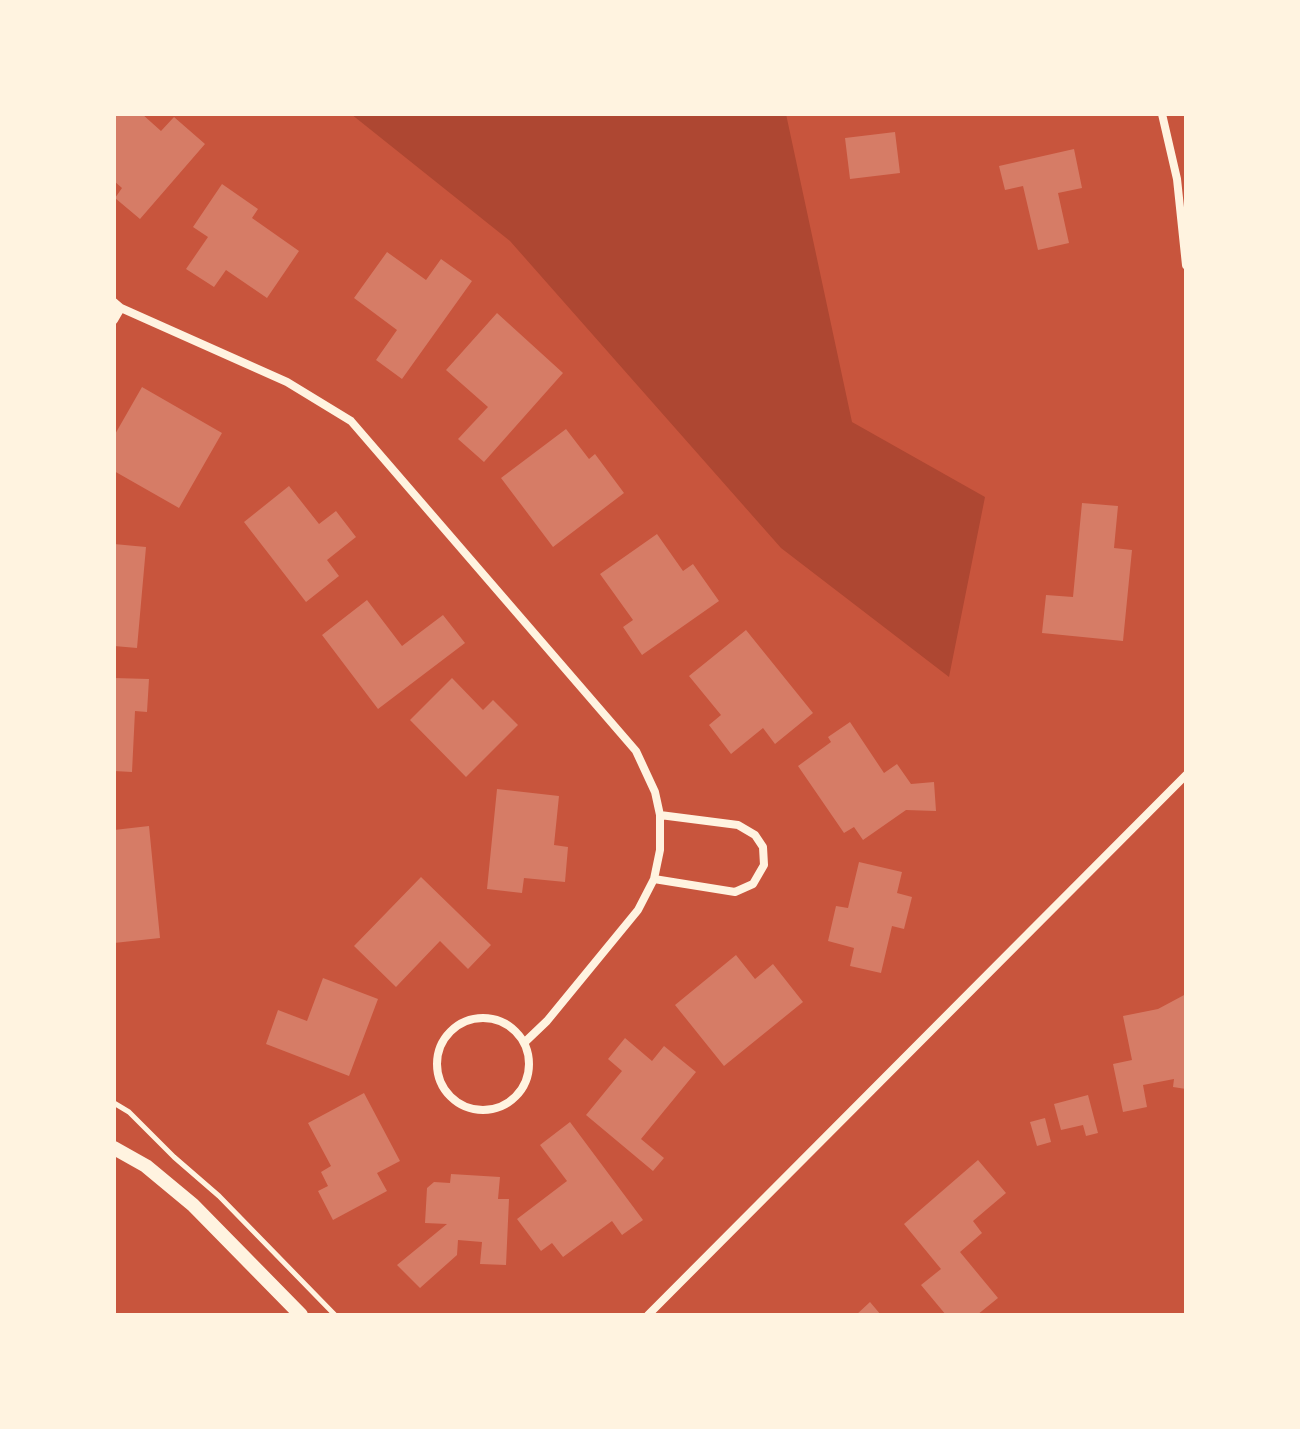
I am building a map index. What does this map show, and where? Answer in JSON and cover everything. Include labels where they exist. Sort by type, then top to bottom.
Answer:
[{"type":"street","points":[[1162,114],[1177,179],[1186,265]]},
{"type":"street","points":[[114,320],[118,305],[287,382],[351,421],[636,751],[655,792],[660,815],[660,850],[654,879],[638,910],[547,1021],[525,1042]]},
{"type":"street","points":[[648,1315],[1186,775]]},
{"type":"street","points":[[654,879],[735,892],[753,884],[764,865],[763,847],[755,835],[738,825],[660,815]]},
{"type":"street","points":[[479,1017],[497,1019],[513,1027],[525,1042],[530,1059],[528,1077],[520,1094],[505,1105],[488,1110],[470,1108],[454,1100],[442,1086],[437,1068],[438,1050],[447,1034],[461,1022],[479,1017]]},
{"type":"street","points":[[114,1148],[146,1166],[193,1205],[301,1315]]},
{"type":"path","points":[[114,1103],[129,1112],[219,1196],[335,1315]]},
{"type":"shaded area","points":[[351,114],[786,114],[852,422],[985,497],[949,677],[781,548],[510,241]]},
{"type":"building","points":[[114,114],[142,114],[161,131],[174,117],[205,144],[140,219],[115,198],[122,188],[114,181]]},
{"type":"building","points":[[895,132],[900,173],[850,179],[845,138]]},
{"type":"building","points":[[1074,149],[1082,188],[1058,193],[1069,243],[1038,250],[1023,186],[1005,190],[999,166]]},
{"type":"building","points":[[222,184],[258,209],[252,218],[299,251],[267,298],[226,270],[214,287],[186,269],[208,237],[193,227]]},
{"type":"building","points":[[387,252],[426,280],[441,259],[472,281],[402,379],[376,360],[397,330],[354,298]]},
{"type":"building","points":[[497,313],[563,373],[484,462],[458,439],[488,407],[446,370]]},
{"type":"building","points":[[142,387],[222,433],[179,508],[114,471],[114,436]]},
{"type":"building","points":[[566,429],[589,459],[595,454],[624,493],[553,547],[501,478]]},
{"type":"building","points":[[289,486],[319,524],[336,511],[356,537],[327,560],[339,576],[306,602],[244,522]]},
{"type":"building","points":[[1082,503],[1118,506],[1114,548],[1132,550],[1123,641],[1042,633],[1046,595],[1073,597]]},
{"type":"building","points":[[657,534],[683,571],[693,564],[719,601],[642,655],[623,627],[633,620],[600,574]]},
{"type":"building","points":[[114,544],[146,547],[137,648],[114,646]]},
{"type":"building","points":[[367,600],[402,646],[443,615],[465,643],[378,709],[322,635]]},
{"type":"building","points":[[746,630],[813,713],[775,744],[763,728],[731,754],[709,725],[721,715],[689,676]]},
{"type":"building","points":[[114,678],[149,679],[147,712],[135,711],[132,772],[114,771]]},
{"type":"building","points":[[452,678],[483,710],[493,700],[518,725],[466,777],[410,720]]},
{"type":"building","points":[[850,722],[884,773],[897,764],[911,784],[934,782],[936,811],[906,810],[863,840],[854,827],[844,833],[798,766],[831,742],[828,737]]},
{"type":"building","points":[[497,789],[559,796],[554,845],[568,847],[565,882],[524,878],[522,893],[487,889]]},
{"type":"building","points":[[149,826],[160,938],[114,943],[114,830]]},
{"type":"building","points":[[859,862],[902,872],[897,893],[912,897],[904,929],[892,926],[881,973],[850,966],[854,948],[828,941],[836,906],[848,908]]},
{"type":"building","points":[[421,877],[491,945],[468,969],[440,941],[396,987],[354,946]]},
{"type":"building","points":[[736,955],[755,979],[773,964],[803,1002],[724,1066],[675,1005]]},
{"type":"building","points":[[323,978],[378,999],[349,1076],[266,1044],[278,1010],[307,1021]]},
{"type":"building","points":[[1186,994],[1186,1089],[1173,1087],[1174,1079],[1143,1085],[1147,1107],[1123,1112],[1113,1064],[1132,1060],[1123,1016],[1158,1009]]},
{"type":"building","points":[[625,1038],[652,1061],[664,1046],[696,1072],[641,1139],[664,1158],[653,1171],[586,1115],[622,1071],[608,1059]]},
{"type":"building","points":[[364,1093],[400,1161],[377,1173],[387,1191],[333,1220],[318,1191],[328,1186],[321,1172],[331,1166],[308,1123]]},
{"type":"building","points":[[1088,1095],[1098,1133],[1086,1136],[1083,1125],[1061,1130],[1054,1104]]},
{"type":"building","points":[[1045,1118],[1051,1142],[1037,1146],[1030,1122]]},
{"type":"building","points":[[570,1122],[643,1220],[622,1235],[612,1221],[563,1257],[552,1243],[541,1251],[517,1219],[567,1181],[540,1145]]},
{"type":"building","points":[[978,1160],[1006,1193],[973,1221],[982,1233],[960,1252],[998,1298],[977,1315],[946,1315],[921,1285],[941,1269],[904,1224]]},
{"type":"building","points":[[451,1174],[500,1177],[498,1199],[509,1199],[506,1265],[480,1264],[482,1242],[458,1240],[457,1255],[420,1288],[397,1265],[447,1224],[425,1223],[427,1188],[434,1182],[450,1183]]},
{"type":"building","points":[[870,1302],[881,1315],[856,1315]]}]
